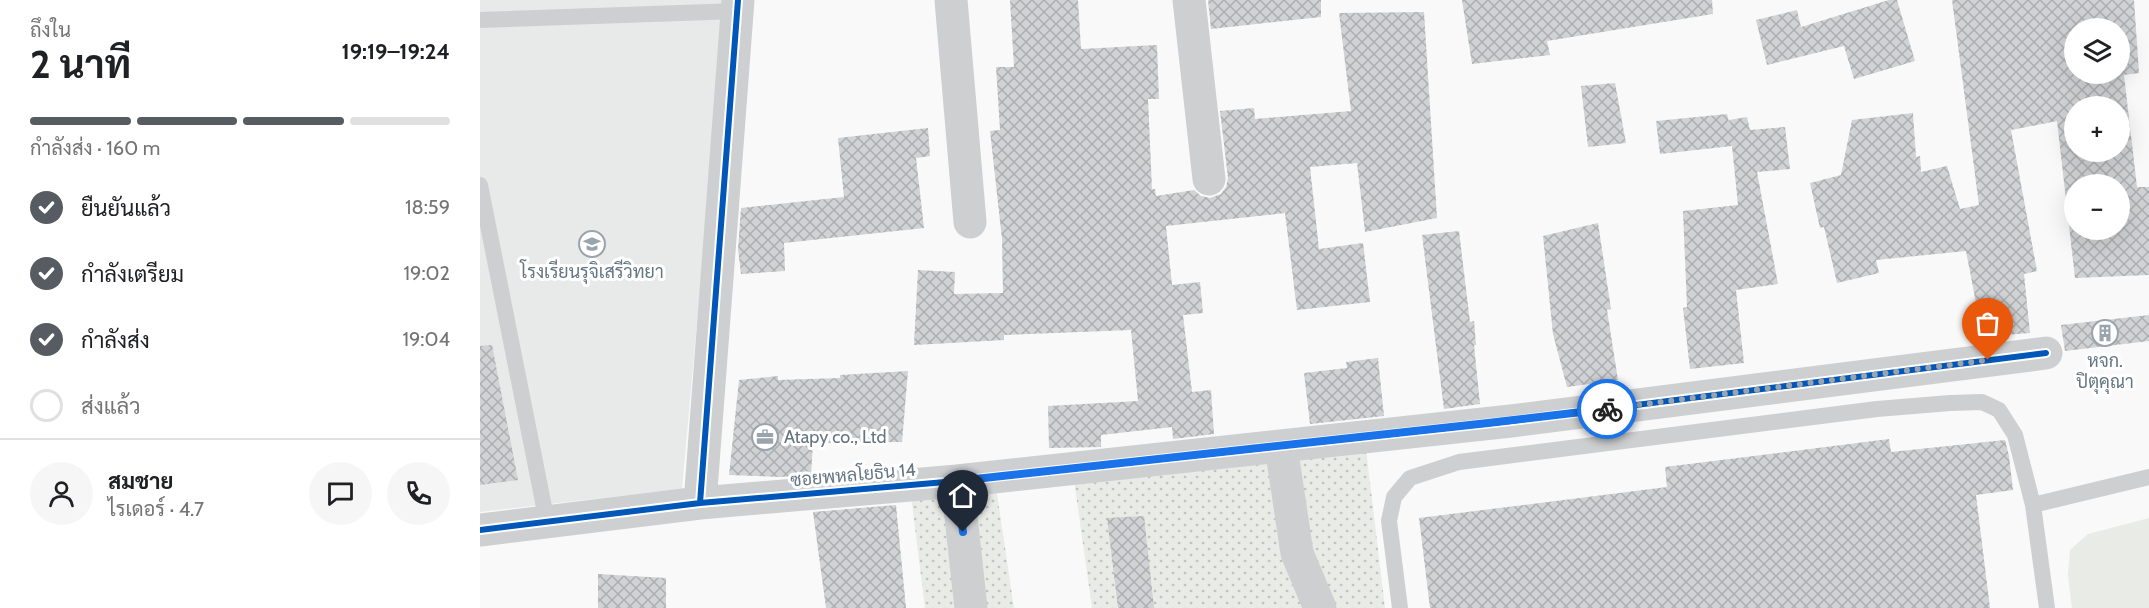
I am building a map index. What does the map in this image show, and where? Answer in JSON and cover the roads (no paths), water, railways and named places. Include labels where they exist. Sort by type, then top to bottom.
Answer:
[{"type":"street","points":[[951,0],[970,222]]},
{"type":"street","points":[[1189,0],[1209,179]]},
{"type":"street","points":[[700,503],[741,3]]},
{"type":"street","name":"ซอยพหลโยธิน 14","points":[[480,530],[700,503],[957,481],[1511,421],[2046,353]]},
{"type":"street","points":[[1281,446],[1297,553],[1320,608]]},
{"type":"street","points":[[957,481],[971,608]]},
{"type":"lane","points":[[480,20],[741,3]]},
{"type":"lane","points":[[480,185],[547,522]]},
{"type":"lane","points":[[1400,608],[1389,521],[1394,496],[1410,478],[1460,462],[1877,410],[1982,402],[1999,410],[2015,435],[2033,505],[2047,608]]},
{"type":"lane","points":[[2033,505],[2149,477]]},
{"type":"place","name":"โรงเรียนรุจิเสรีวิทยา","points":[[592,244]]},
{"type":"place","name":"หจก. ปิตุคุณา","points":[[2105,333]]},
{"type":"place","name":"Atapy co., Ltd","points":[[765,437]]}]
